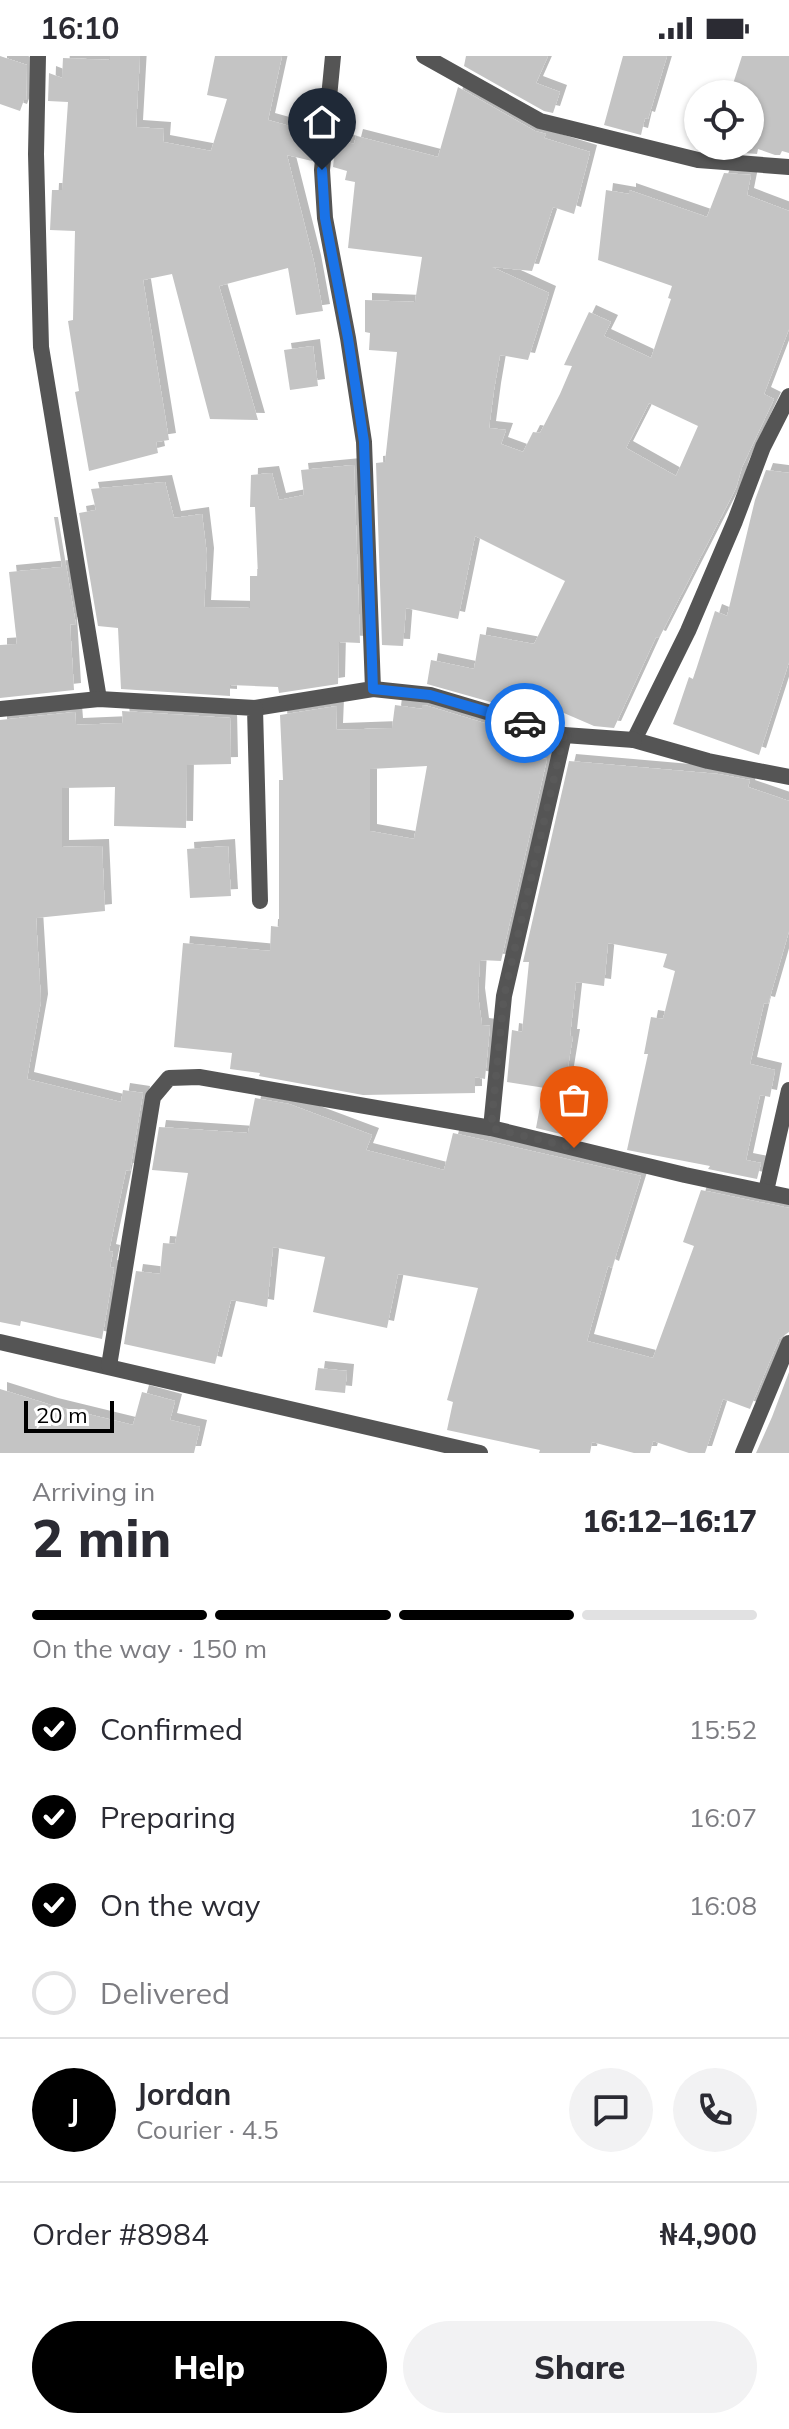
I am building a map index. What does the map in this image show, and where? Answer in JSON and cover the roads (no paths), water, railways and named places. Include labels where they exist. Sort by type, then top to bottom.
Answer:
[{"type":"street","points":[[38,56],[36,154],[41,347],[99,699]]},
{"type":"street","points":[[333,56],[322,170],[325,218],[364,442],[373,689]]},
{"type":"street","points":[[424,56],[540,121],[698,160],[789,167]]},
{"type":"street","points":[[634,740],[688,631],[763,447],[789,396]]},
{"type":"street","points":[[0,709],[99,699],[255,708],[373,689],[430,695],[564,735],[634,740],[708,761],[789,777]]},
{"type":"street","points":[[255,708],[260,901]]},
{"type":"street","points":[[491,1128],[504,996],[564,735]]},
{"type":"street","points":[[109,1366],[153,1097],[169,1078],[199,1077],[491,1128],[789,1197]]},
{"type":"street","points":[[766,1191],[789,1090]]},
{"type":"street","points":[[0,1342],[480,1453]]},
{"type":"street","points":[[743,1453],[789,1343]]}]
